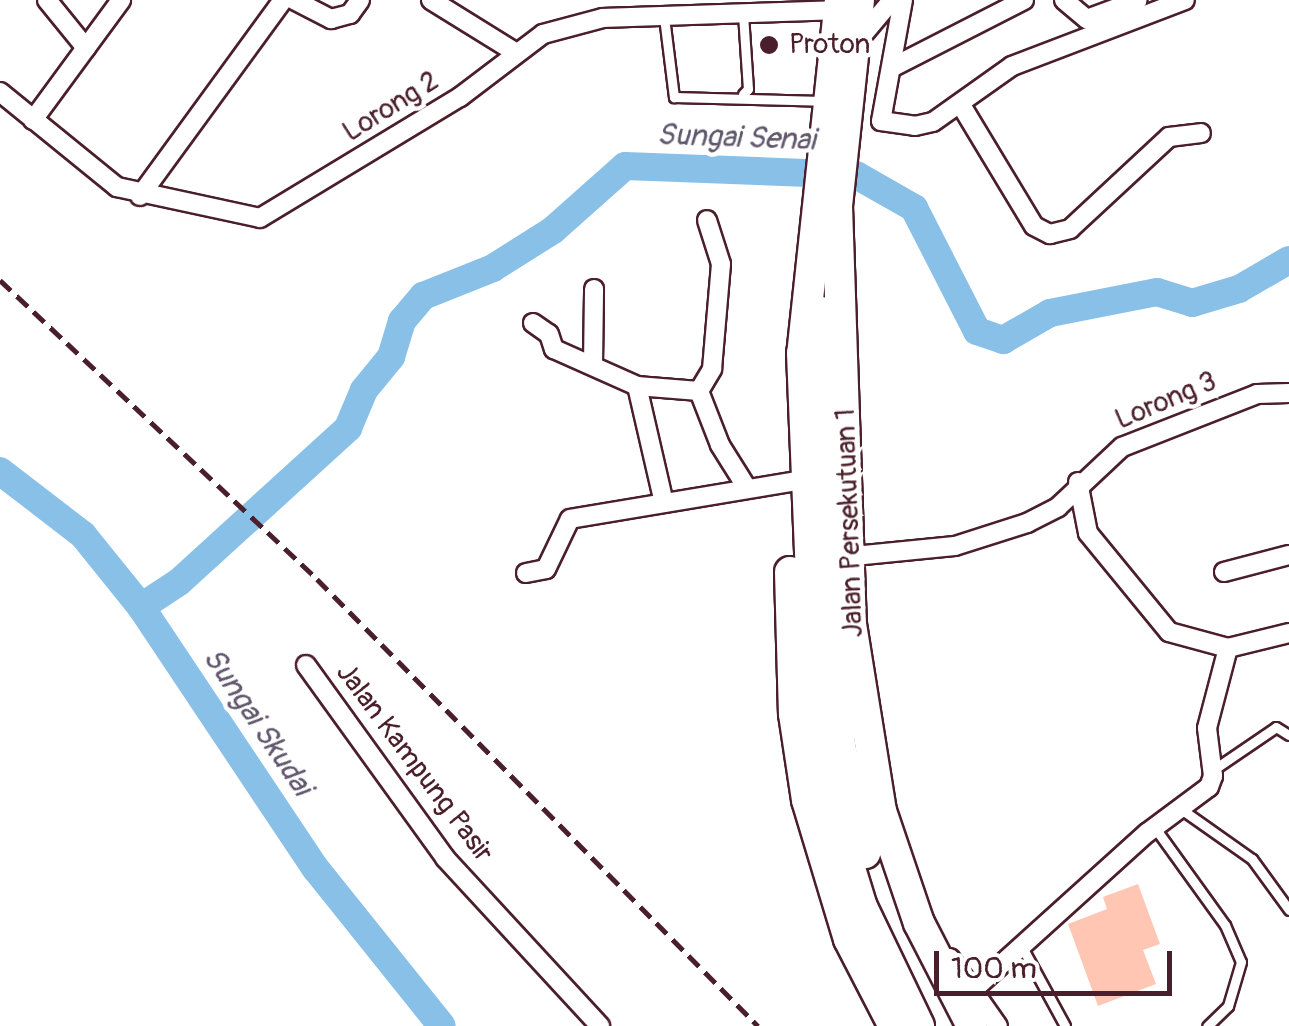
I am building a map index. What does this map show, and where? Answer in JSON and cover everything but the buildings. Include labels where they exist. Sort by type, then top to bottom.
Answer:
[{"type":"highway","name":"Jalan Persekutuan 1","points":[[832,124],[860,38],[847,4]]},
{"type":"highway","name":"Jalan Persekutuan 1","points":[[847,4],[825,205],[802,353],[804,480],[816,708],[829,800],[862,908],[919,1026]]},
{"type":"highway","name":"Jalan Persekutuan 1","points":[[825,205],[854,556],[852,624],[866,739],[903,881],[964,1018]]},
{"type":"highway","points":[[825,205],[818,274],[840,746],[885,914],[964,1018]]},
{"type":"highway","points":[[804,480],[790,558],[794,714],[807,800],[849,939],[894,1026]]},
{"type":"street","points":[[47,0],[86,48]]},
{"type":"street","points":[[33,120],[121,0]]},
{"type":"street","points":[[140,196],[283,0]]},
{"type":"street","points":[[294,0],[331,19],[350,14],[360,0]]},
{"type":"street","points":[[431,0],[515,52]]},
{"type":"street","points":[[860,38],[892,0]]},
{"type":"street","points":[[904,0],[895,66],[881,121],[915,126],[960,105],[1012,66],[1185,0]]},
{"type":"street","points":[[895,66],[1024,0]]},
{"type":"street","points":[[1064,0],[1087,19],[1138,0]]},
{"type":"street","name":"Lorong 2","points":[[0,92],[116,188],[243,218],[275,212],[460,96],[543,34],[663,14],[847,4]]},
{"type":"street","points":[[960,105],[1034,226],[1050,234],[1070,230],[1169,136],[1201,133]]},
{"type":"street","points":[[699,391],[712,370],[722,316],[722,264],[707,220]]},
{"type":"street","points":[[593,364],[594,288]]},
{"type":"street","points":[[533,323],[550,334],[554,349],[637,386],[699,391]]},
{"type":"street","points":[[637,386],[664,503]]},
{"type":"street","points":[[699,391],[720,445],[747,488]]},
{"type":"street","name":"Lorong 3","points":[[854,556],[955,546],[994,534],[1058,507],[1078,482],[1122,447],[1257,394],[1289,393]]},
{"type":"street","points":[[526,573],[546,568],[570,519],[804,480]]},
{"type":"street","points":[[1078,482],[1088,533],[1169,632],[1228,648],[1289,633]]},
{"type":"street","points":[[1224,572],[1289,556]]},
{"type":"street","points":[[998,1026],[964,1018],[1022,947],[1154,828],[1209,787],[1213,770],[1207,728],[1228,648]]},
{"type":"street","name":"Jalan Kampung Pasir","points":[[306,665],[445,858],[600,1026]]},
{"type":"lane","points":[[742,12],[748,89],[743,94]]},
{"type":"lane","points":[[663,14],[674,97],[743,94],[832,124]]},
{"type":"lane","points":[[1213,770],[1276,727],[1289,735]]},
{"type":"lane","points":[[1181,809],[1252,858],[1289,910]]},
{"type":"lane","points":[[1154,828],[1225,925],[1241,962],[1234,996],[1207,1026]]},
{"type":"lane","points":[[1022,947],[1065,1026]]},
{"type":"waterway","name":"Sungai Senai","points":[[141,607],[179,582],[348,428],[364,390],[391,357],[402,321],[423,296],[493,268],[553,230],[625,166],[856,175],[914,208],[977,331],[1003,340],[1050,313],[1157,292],[1192,303],[1239,289],[1289,260]]},
{"type":"waterway","name":"Sungai Skudai","points":[[0,471],[83,535],[141,607],[316,869],[442,1026]]},
{"type":"railway","points":[[0,280],[317,579],[758,1026]]},
{"type":"place","name":"Proton","points":[[769,45]]}]
